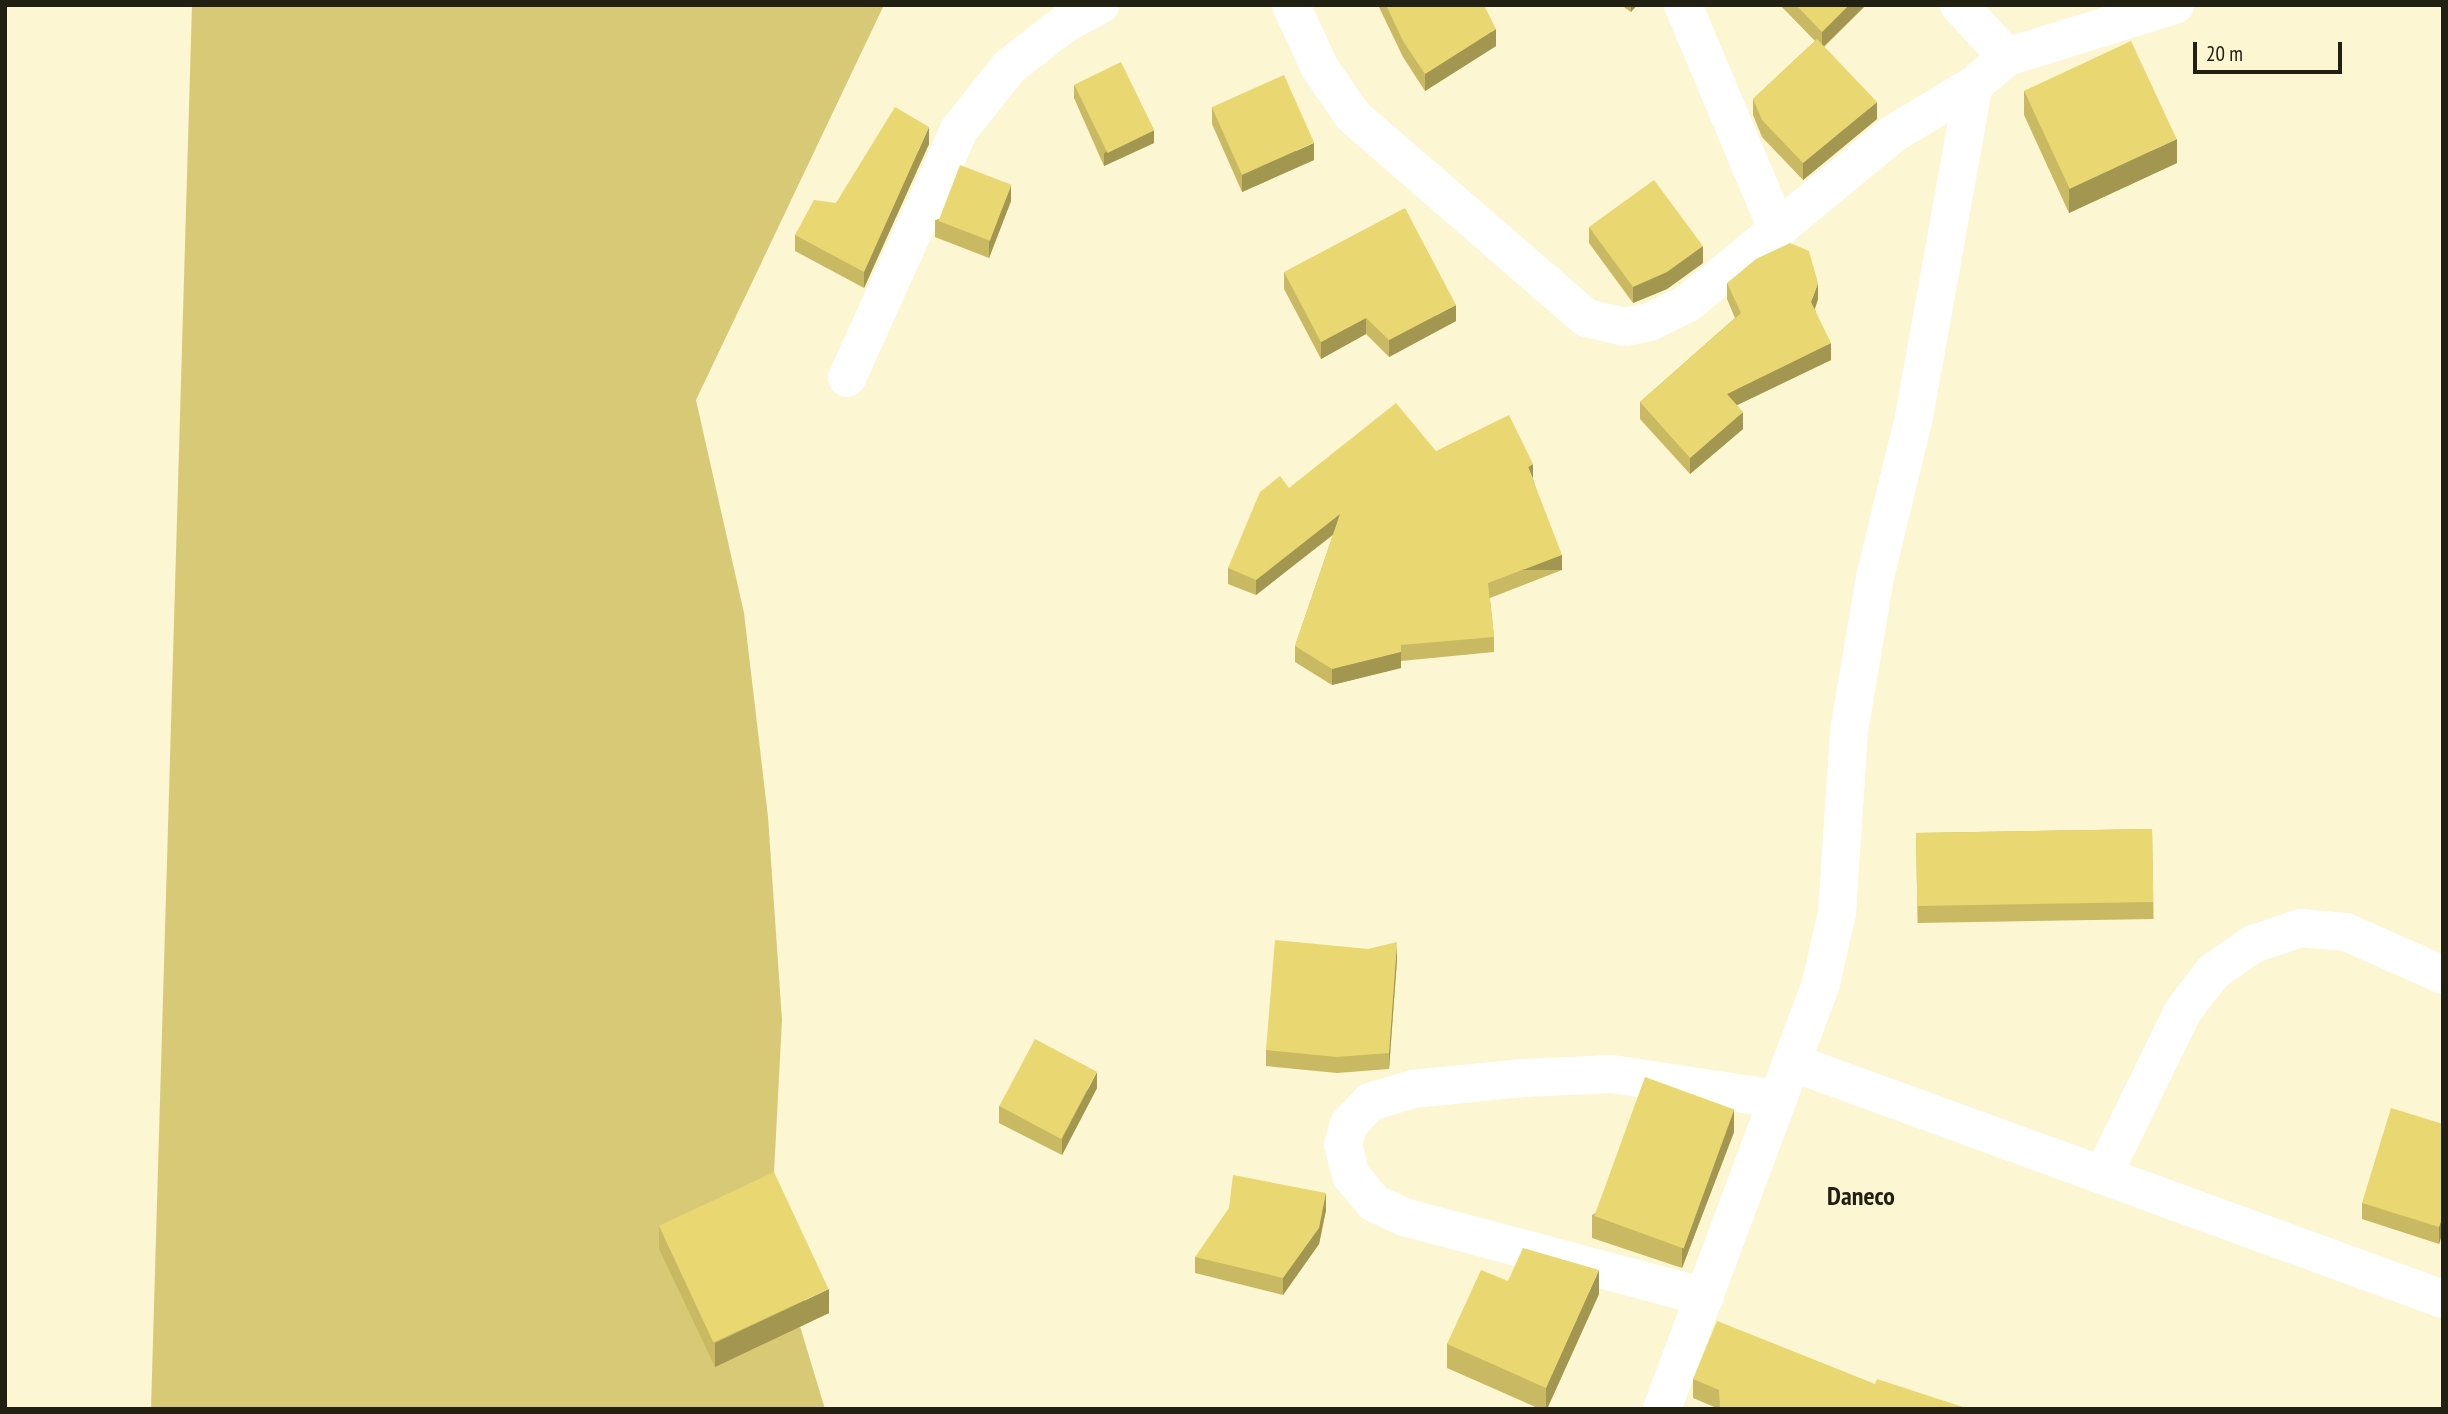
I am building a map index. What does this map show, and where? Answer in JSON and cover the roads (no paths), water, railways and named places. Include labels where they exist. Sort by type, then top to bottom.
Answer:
[{"type":"street","points":[[847,379],[960,130],[1009,67],[1064,24],[1100,5]]},
{"type":"street","points":[[1291,5],[1320,68],[1353,116],[1586,318],[1624,327],[1650,322],[1688,303],[1893,134],[1974,85],[2007,57],[2175,5]]},
{"type":"street","points":[[1683,5],[1778,231]]},
{"type":"street","points":[[1959,5],[2007,57]]},
{"type":"street","points":[[1662,1409],[1821,984],[1837,913],[1849,731],[1875,577],[1914,417],[1974,85]]},
{"type":"street","points":[[2103,1175],[2183,1012],[2213,972],[2253,944],[2301,928],[2346,932],[2443,975]]},
{"type":"street","points":[[1791,1062],[2443,1299]]},
{"type":"street","points":[[1705,1297],[1404,1217],[1374,1203],[1351,1176],[1343,1145],[1349,1124],[1370,1102],[1413,1090],[1523,1078],[1612,1074],[1777,1099]]},
{"type":"district","name":"Daneco","points":[[1861,1196]]}]
